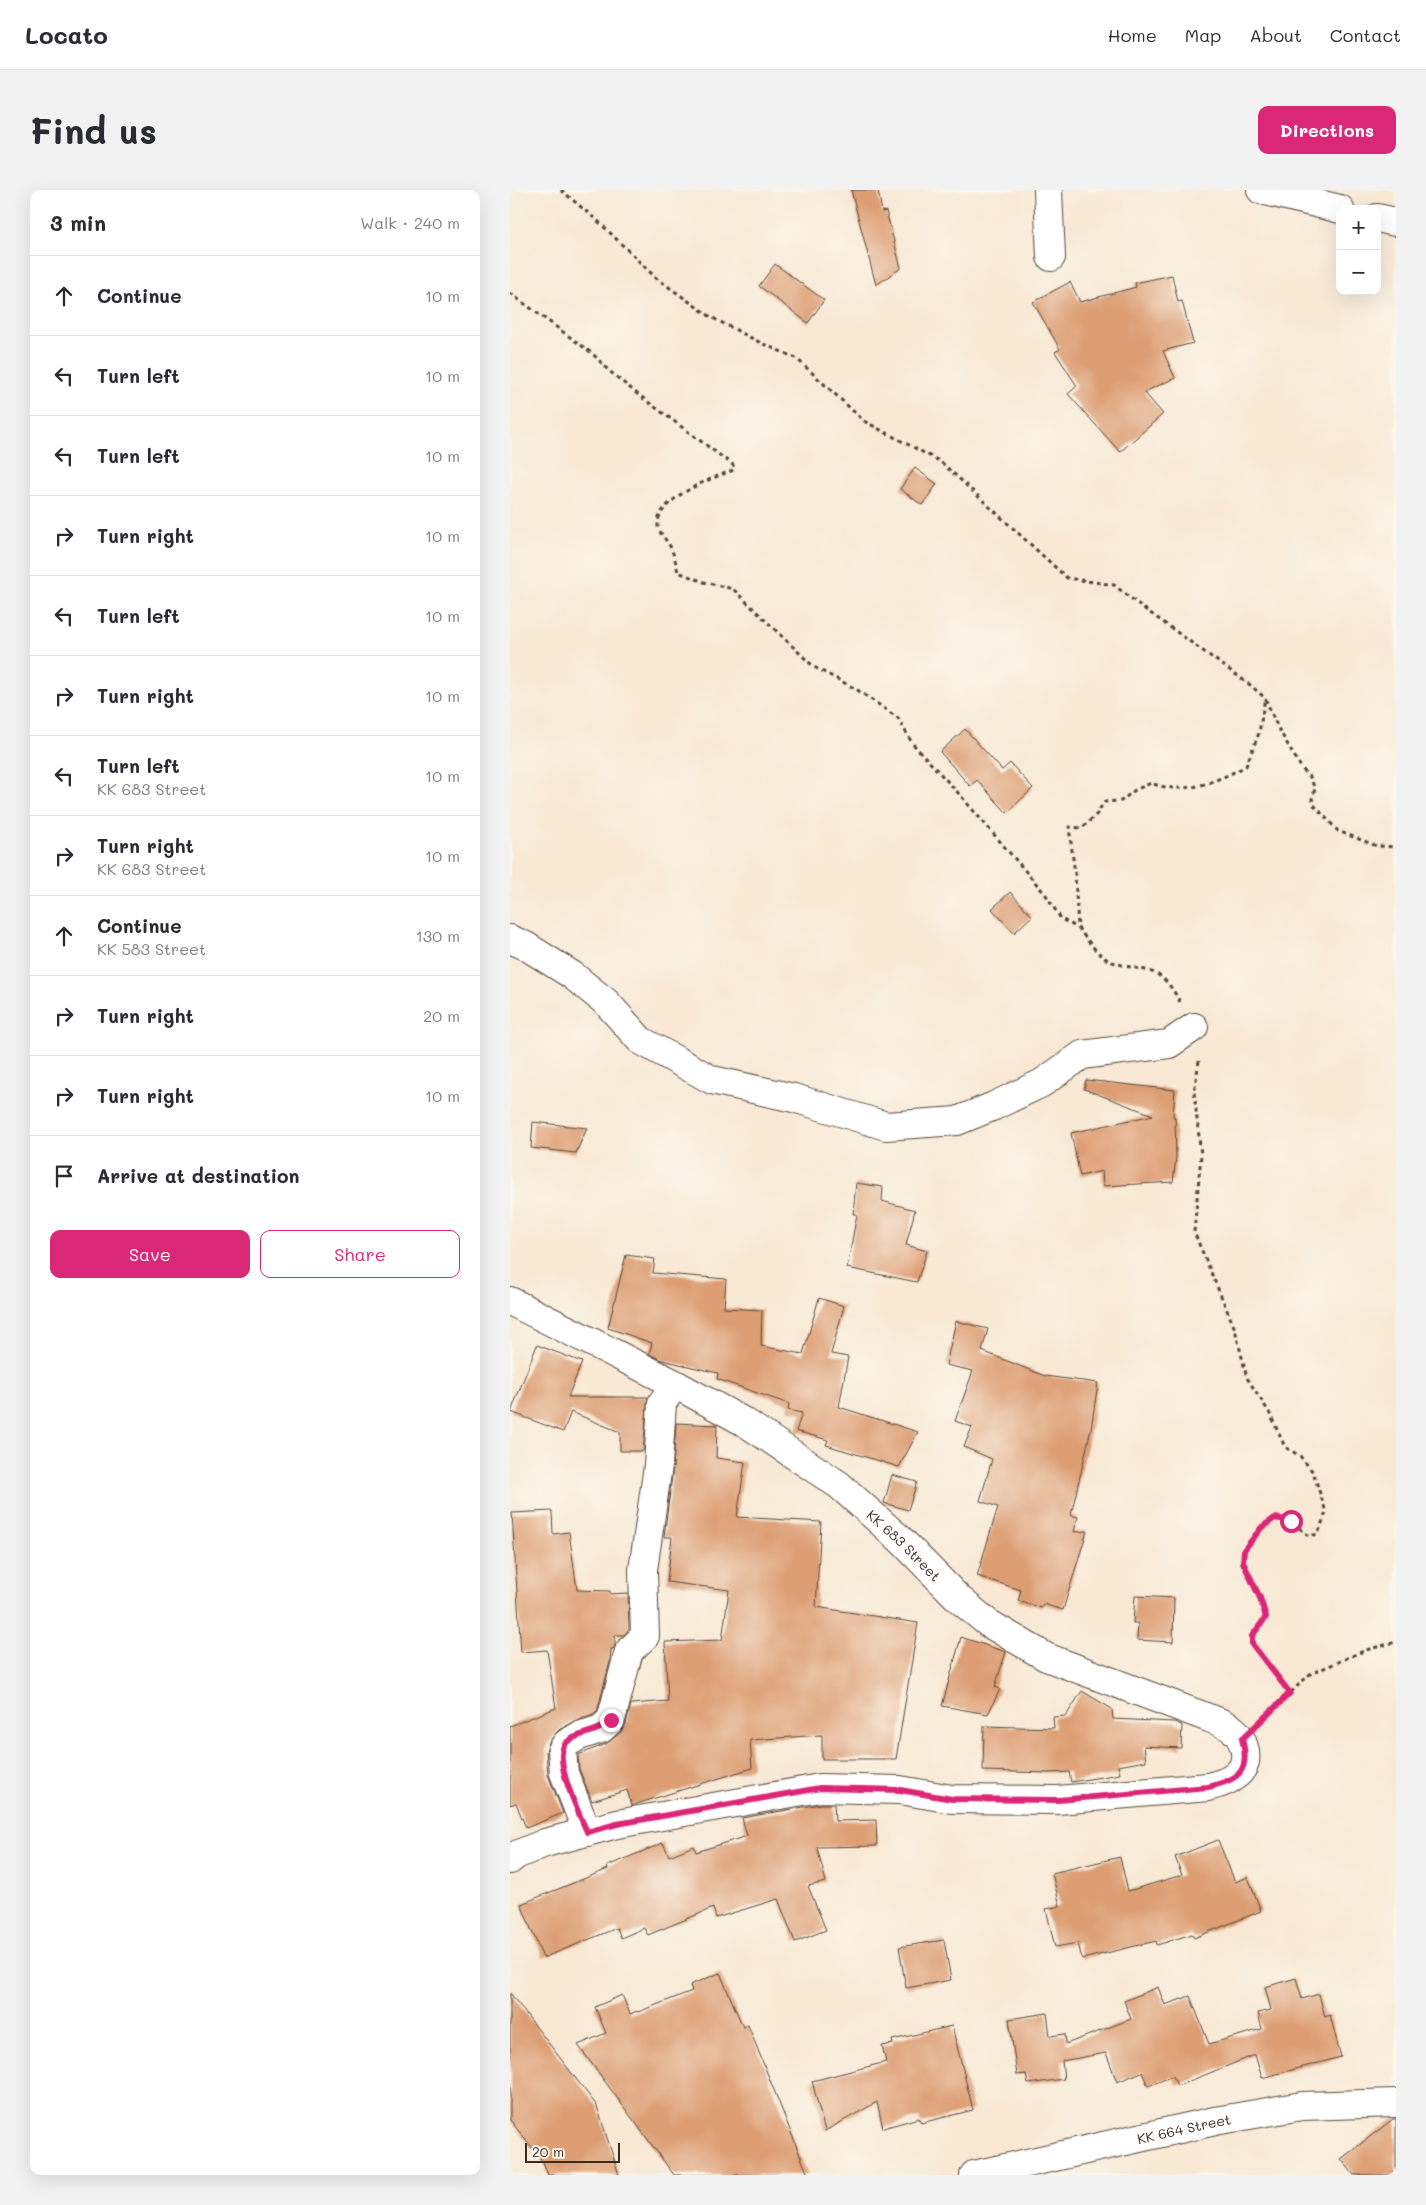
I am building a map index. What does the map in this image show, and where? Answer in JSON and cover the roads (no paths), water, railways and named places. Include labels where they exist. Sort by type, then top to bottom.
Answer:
[{"type":"street","points":[[1048,190],[1051,257]]},
{"type":"street","points":[[1261,190],[1336,208]]},
{"type":"street","points":[[1381,219],[1396,222]]},
{"type":"street","points":[[510,939],[526,946],[572,976],[607,1003],[640,1040],[712,1080],[794,1098],[886,1126],[957,1121],[1042,1083],[1082,1056],[1170,1044],[1194,1028]]},
{"type":"street","name":"KK 683 Street","points":[[510,1301],[675,1384],[746,1423],[838,1485],[901,1540],[959,1599],[988,1623],[1046,1657],[1231,1728],[1242,1739],[1246,1754],[1245,1766],[1237,1776],[1225,1783],[1208,1787],[1058,1800],[952,1799],[900,1790],[820,1788],[617,1824],[587,1832]]},
{"type":"street","points":[[510,1860],[516,1855],[545,1843],[587,1832],[564,1773],[562,1750],[567,1743],[580,1736],[601,1729],[611,1720],[629,1651],[645,1636],[643,1570],[658,1466],[662,1402],[675,1384]]},
{"type":"street","name":"KK 664 Street","points":[[974,2175],[1216,2121],[1302,2106],[1396,2103]]}]
